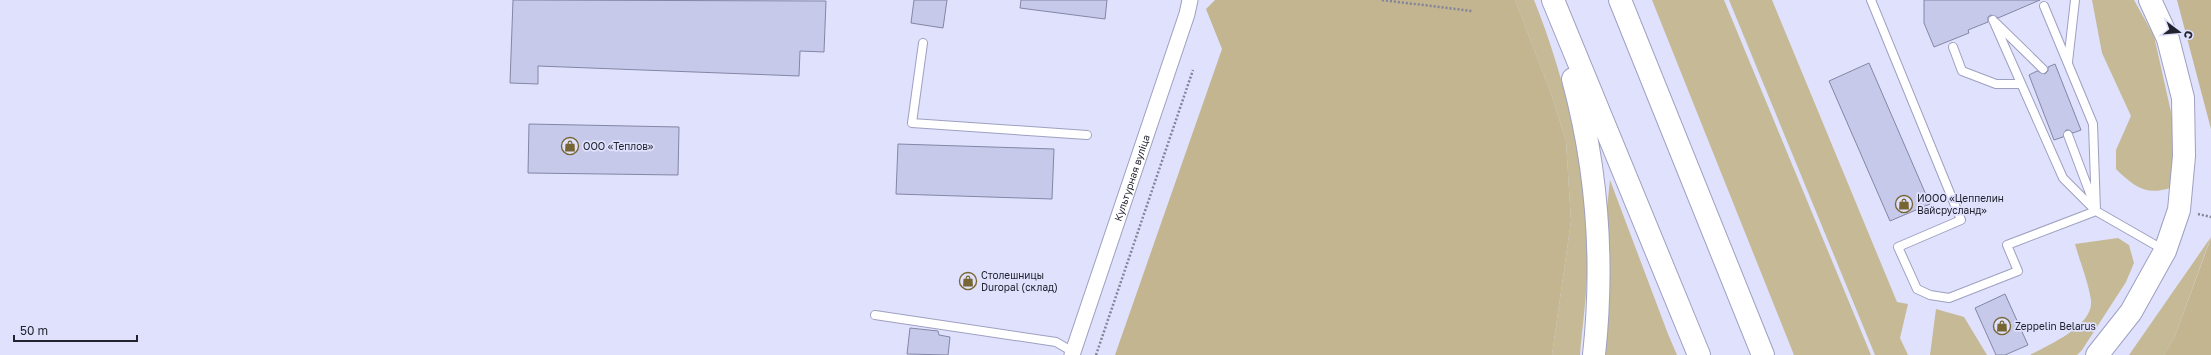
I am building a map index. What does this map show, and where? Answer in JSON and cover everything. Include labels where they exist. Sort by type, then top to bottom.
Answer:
[{"type":"highway","points":[[1553,0],[1580,102],[1590,159],[1598,267],[1594,355]]},
{"type":"highway","points":[[1553,0],[1699,355]]},
{"type":"highway","points":[[1620,0],[1762,355]]},
{"type":"highway","points":[[2097,355],[2131,312],[2165,251],[2179,210],[2184,156],[2183,98],[2168,39],[2150,0]]},
{"type":"street","name":"Культурная вуліца","points":[[1072,354],[1187,14],[1190,0]]},
{"type":"lane","points":[[1871,0],[1961,220],[1898,247],[1917,289],[1930,295],[1949,298],[2018,271],[2007,245],[2096,210]]},
{"type":"lane","points":[[2068,63],[2074,0]]},
{"type":"lane","points":[[2044,6],[2093,124],[2096,210]]},
{"type":"lane","points":[[2043,69],[1993,20],[2020,84],[2063,178],[2096,210],[2165,251]]},
{"type":"lane","points":[[923,43],[912,123],[1087,135]]},
{"type":"lane","points":[[1953,48],[1962,71],[1996,84],[2020,84]]},
{"type":"lane","points":[[2068,135],[2096,210]]},
{"type":"lane","points":[[876,315],[1056,342],[1072,354]]},
{"type":"path","points":[[1382,0],[1472,11]]},
{"type":"path","points":[[1096,355],[1193,70]]},
{"type":"shaded area","points":[[1215,0],[1515,0],[1552,96],[1566,141],[1571,221],[1552,355],[1115,355],[1222,49],[1206,9]]},
{"type":"shaded area","points":[[1515,0],[1534,0],[1557,67],[1567,101],[1574,135],[1580,170],[1587,241],[1587,276],[1580,355],[1552,355],[1571,221],[1566,141],[1552,96]]},
{"type":"shaded area","points":[[1652,0],[1724,0],[1871,355],[1794,355]]},
{"type":"shaded area","points":[[1729,0],[1772,0],[1897,302],[1908,304],[1900,338],[1908,355],[1875,355]]},
{"type":"shaded area","points":[[2092,0],[2134,0],[2154,36],[2175,130],[2170,188],[2154,191],[2140,188],[2134,185],[2116,169],[2116,150],[2131,116],[2102,53]]},
{"type":"shaded area","points":[[2177,0],[2211,0],[2211,129]]},
{"type":"shaded area","points":[[1610,180],[1677,355],[1604,355],[1606,217]]},
{"type":"shaded area","points":[[2211,237],[2175,336],[2164,355],[2129,355]]},
{"type":"shaded area","points":[[2118,238],[2129,245],[2134,263],[2126,282],[2082,350],[2077,355],[2030,355],[2068,334],[2078,326],[2090,309],[2090,293],[2075,244]]},
{"type":"shaded area","points":[[2211,238],[2211,355],[2164,355],[2175,336]]},
{"type":"shaded area","points":[[1936,309],[1964,317],[1987,355],[1930,355]]},
{"type":"building","points":[[513,0],[826,1],[824,52],[800,51],[799,76],[538,66],[538,84],[510,83]]},
{"type":"building","points":[[914,0],[947,0],[943,28],[911,23]]},
{"type":"building","points":[[1021,0],[1107,0],[1105,19],[1020,8]]},
{"type":"building","points":[[1924,0],[2040,0],[1998,18],[1991,15],[1988,17],[1988,22],[1968,30],[1969,33],[1934,47],[1924,23]]},
{"type":"building","points":[[1869,63],[1930,204],[1890,221],[1829,81]]},
{"type":"building","points":[[2055,64],[2081,130],[2073,133],[2066,130],[2063,137],[2054,140],[2029,75],[2037,71],[2045,74],[2048,71],[2048,67]]},
{"type":"building","points":[[529,124],[679,127],[678,175],[528,173]]},
{"type":"building","points":[[898,144],[1054,149],[1052,199],[896,194]]},
{"type":"building","name":"Zeppelin Belarus","points":[[2005,294],[2028,345],[2005,355],[1996,355],[1975,308]]},
{"type":"building","points":[[910,328],[938,331],[939,335],[950,337],[948,355],[907,354]]},
{"type":"place","name":"ООО «Теплов»","points":[[570,146]]},
{"type":"place","name":"ИООО «Цеппелин Вайсрусланд»","points":[[1904,204]]},
{"type":"place","name":"Столешницы Duropal (склад)","points":[[968,281]]},
{"type":"place","name":"Zeppelin Belarus","points":[[2002,326]]}]
